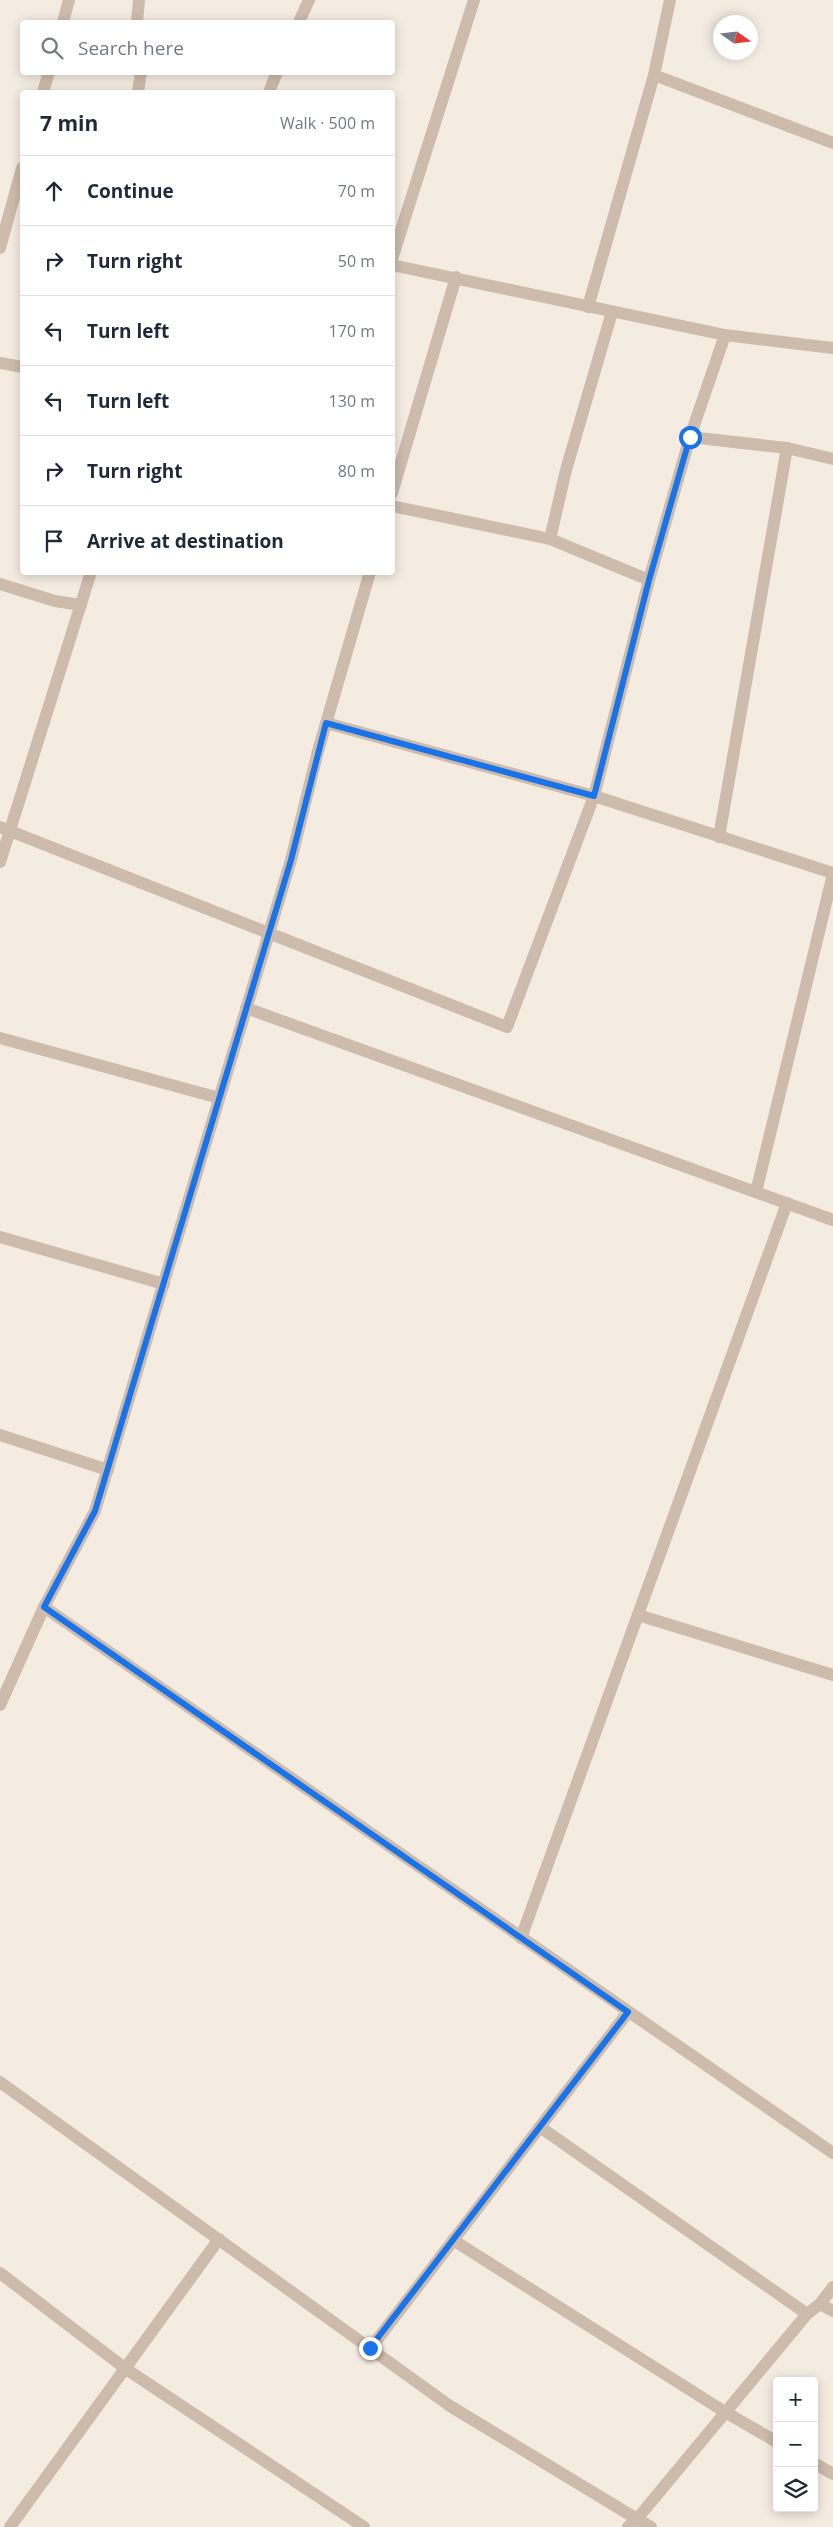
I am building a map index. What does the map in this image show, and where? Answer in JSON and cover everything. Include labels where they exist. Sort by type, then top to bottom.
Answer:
[{"type":"street","points":[[63,20],[69,0]]},
{"type":"street","points":[[137,20],[139,0]]},
{"type":"street","points":[[300,20],[309,0]]},
{"type":"street","points":[[395,250],[474,0]]},
{"type":"street","points":[[588,308],[654,75],[670,0]]},
{"type":"street","points":[[44,90],[48,75]]},
{"type":"street","points":[[138,90],[141,75]]},
{"type":"street","points":[[269,90],[276,75]]},
{"type":"street","points":[[654,75],[833,143]]},
{"type":"street","points":[[0,248],[20,191]]},
{"type":"street","points":[[395,266],[456,277],[588,308],[725,335],[833,348]]},
{"type":"street","points":[[395,483],[456,277]]},
{"type":"street","points":[[550,539],[566,470],[612,312]]},
{"type":"street","points":[[5,828],[507,1027],[594,796],[649,580],[690,437],[725,335]]},
{"type":"street","points":[[0,363],[20,367]]},
{"type":"street","points":[[690,437],[787,448],[833,459]]},
{"type":"street","points":[[720,837],[787,448]]},
{"type":"street","points":[[395,507],[550,539],[649,580]]},
{"type":"street","points":[[0,862],[5,828],[90,575]]},
{"type":"street","points":[[0,1705],[44,1607],[95,1511],[291,860],[326,723],[369,575]]},
{"type":"street","points":[[0,584],[55,601],[81,605]]},
{"type":"street","points":[[326,723],[594,796],[833,874],[756,1192]]},
{"type":"street","points":[[246,1008],[833,1220]]},
{"type":"street","points":[[0,1038],[220,1098]]},
{"type":"street","points":[[521,1938],[787,1203]]},
{"type":"street","points":[[0,1237],[164,1284]]},
{"type":"street","points":[[0,1436],[108,1470]]},
{"type":"street","points":[[44,1607],[833,2153]]},
{"type":"street","points":[[638,1615],[833,1675]]},
{"type":"street","points":[[370,2348],[628,2012]]},
{"type":"street","points":[[0,2082],[450,2406],[633,2523],[651,2527]]},
{"type":"street","points":[[540,2127],[807,2314]]},
{"type":"street","points":[[10,2527],[219,2239]]},
{"type":"street","points":[[453,2240],[725,2412],[773,2440]]},
{"type":"street","points":[[0,2273],[126,2369],[364,2527]]},
{"type":"street","points":[[633,2523],[807,2314],[820,2304],[833,2287]]},
{"type":"street","points":[[820,2304],[833,2311]]},
{"type":"street","points":[[818,2466],[833,2474]]},
{"type":"route","points":[[370,2348],[628,2012],[44,1607],[95,1511],[291,860],[326,723],[594,796],[649,580],[690,437]]}]
